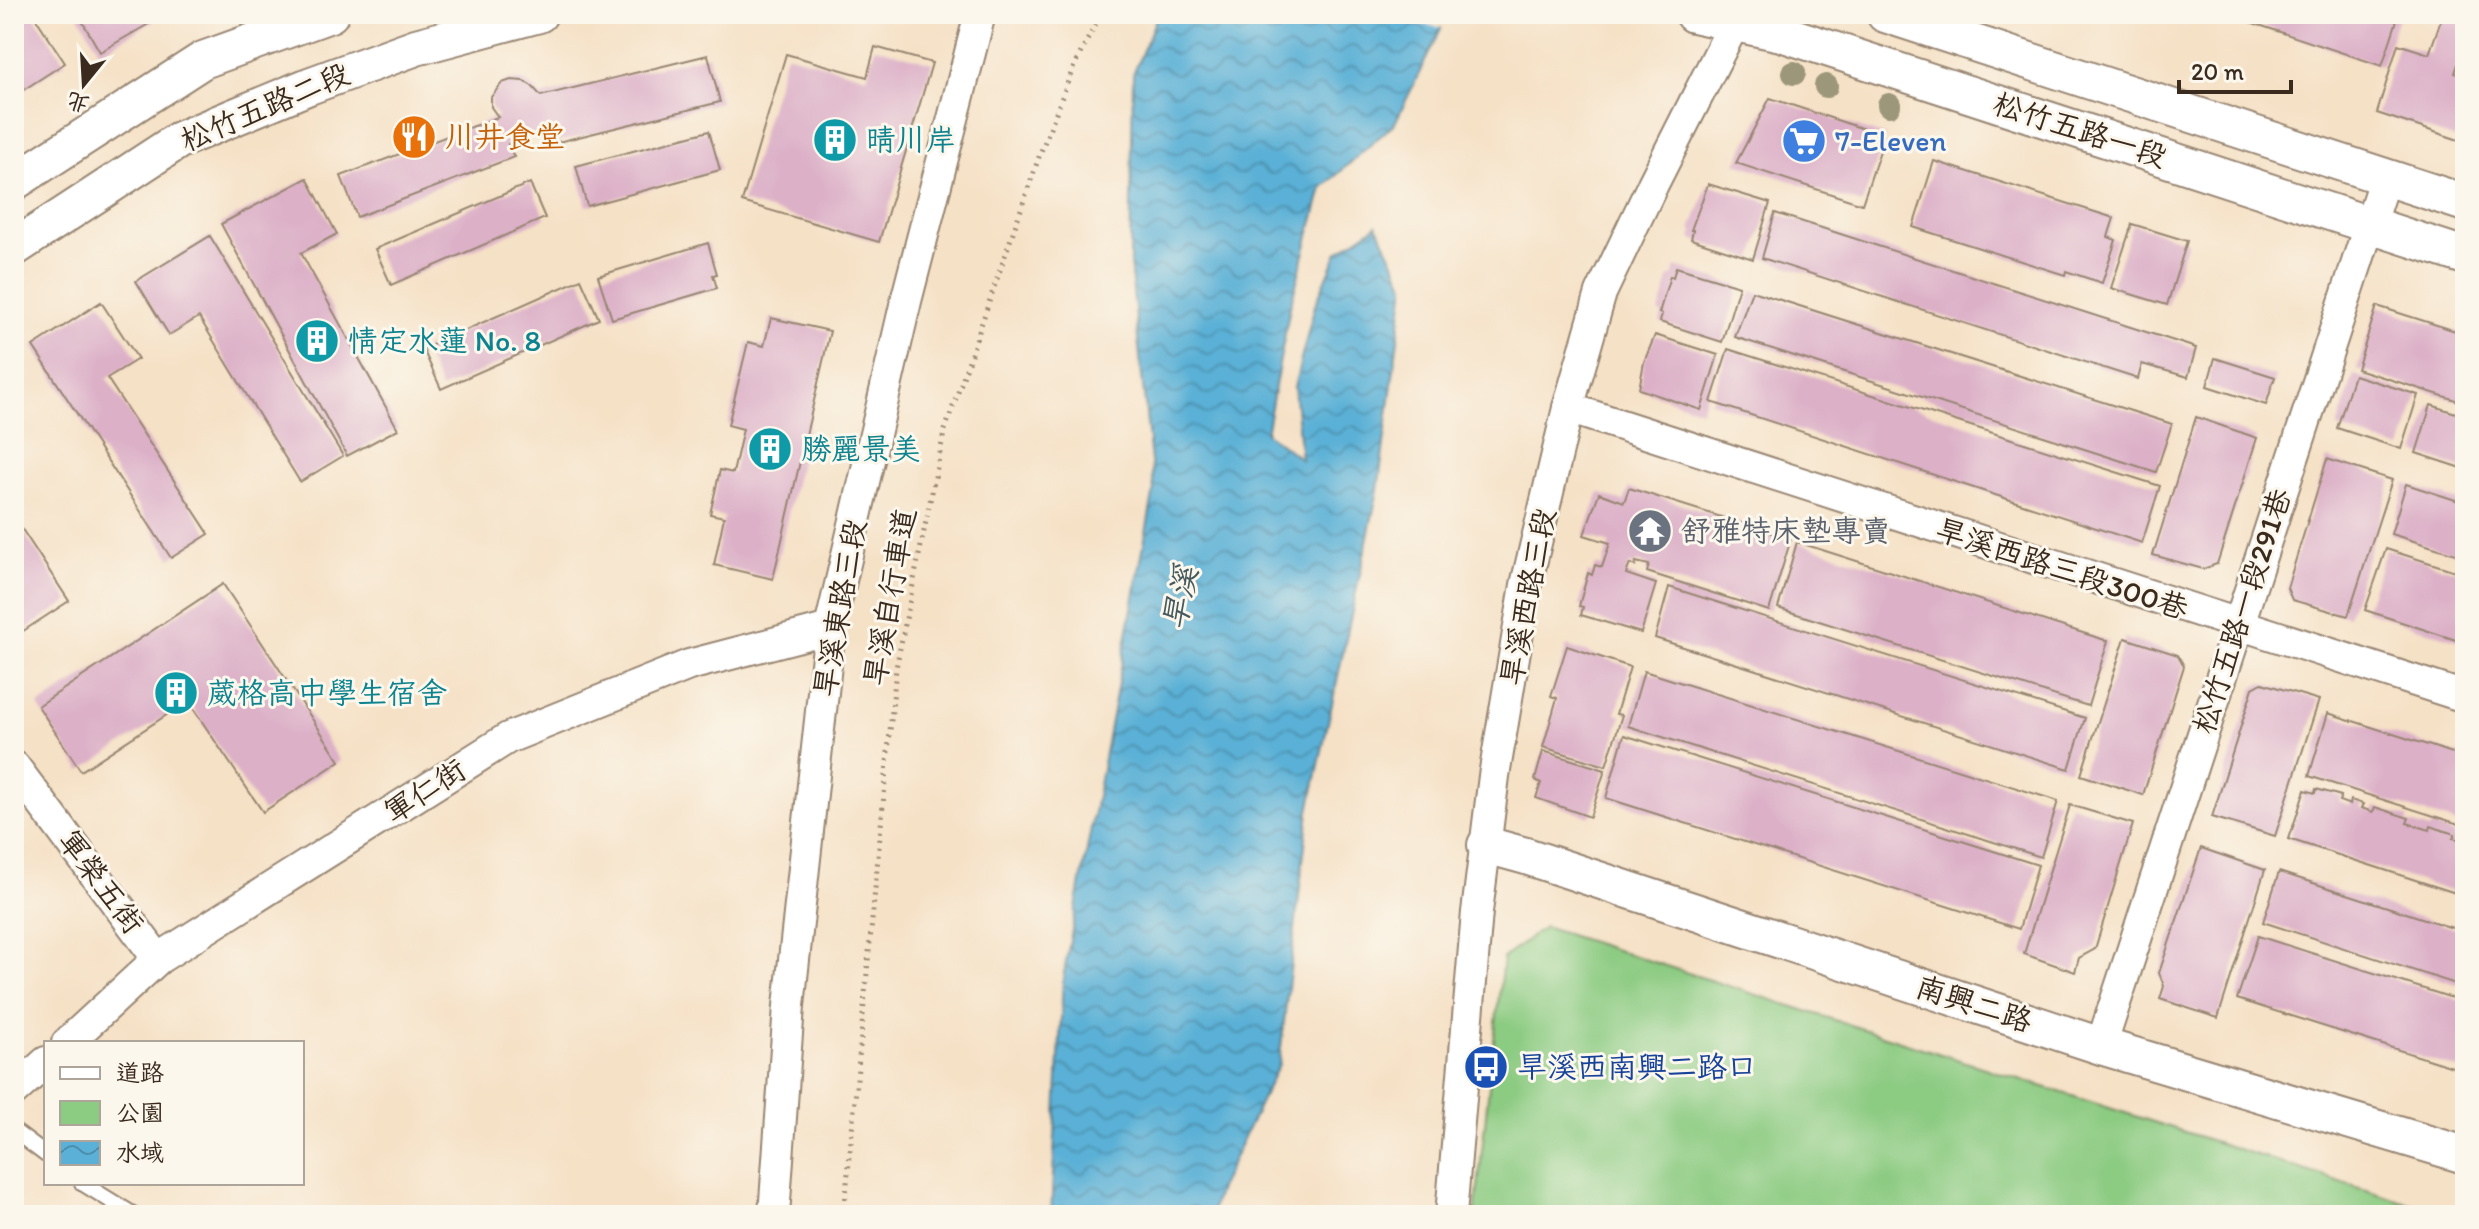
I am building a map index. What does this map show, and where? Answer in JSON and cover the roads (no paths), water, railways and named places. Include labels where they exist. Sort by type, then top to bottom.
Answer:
[{"type":"street","name":"松竹五路二段","points":[[14,182],[203,60],[330,14]]},
{"type":"street","name":"松竹五路二段","points":[[14,248],[179,140],[309,86],[416,47],[539,14]]},
{"type":"street","name":"旱溪東路三段","points":[[774,1215],[789,1006],[830,628],[906,301],[980,14]]},
{"type":"street","name":"松竹五路一段","points":[[1693,14],[1737,18],[2465,256]]},
{"type":"street","name":"松竹五路一段","points":[[1885,14],[2465,203]]},
{"type":"street","name":"旱溪西路三段","points":[[1451,1215],[1477,912],[1494,776],[1526,585],[1568,408],[1601,293],[1737,18]]},
{"type":"street","name":"松竹五路一段291巷","points":[[2101,1046],[2385,177]]},
{"type":"street","name":"旱溪西路三段300巷","points":[[1568,408],[2465,697]]},
{"type":"street","name":"軍仁街","points":[[69,1041],[158,959],[508,738],[689,665],[830,628]]},
{"type":"street","name":"軍榮五街","points":[[14,766],[158,959]]},
{"type":"street","name":"南興二路","points":[[1486,845],[2101,1046],[2465,1155]]},
{"type":"street","points":[[14,1091],[44,1064]]},
{"type":"lane","points":[[14,1131],[44,1154]]},
{"type":"lane","points":[[85,1185],[134,1215]]},
{"type":"water","name":"旱溪","points":[[1158,14],[1448,14],[1395,123],[1322,188],[1290,307],[1266,433],[1301,459],[1294,387],[1315,305],[1338,252],[1377,225],[1405,286],[1378,490],[1309,811],[1279,1064],[1218,1191],[1211,1215],[1051,1215],[1063,978],[1154,490],[1130,263],[1133,74]]},
{"type":"place","name":"川井食堂","points":[[414,137]]},
{"type":"place","name":"晴川岸","points":[[835,140]]},
{"type":"place","name":"7-Eleven","points":[[1804,141]]},
{"type":"place","name":"情定水蓮 No. 8","points":[[317,341]]},
{"type":"place","name":"勝麗景美","points":[[770,449]]},
{"type":"place","name":"舒雅特床墊專賣","points":[[1650,531]]},
{"type":"place","name":"葳格高中學生宿舍","points":[[176,693]]},
{"type":"place","name":"旱溪西南興二路口","points":[[1486,1067]]}]
